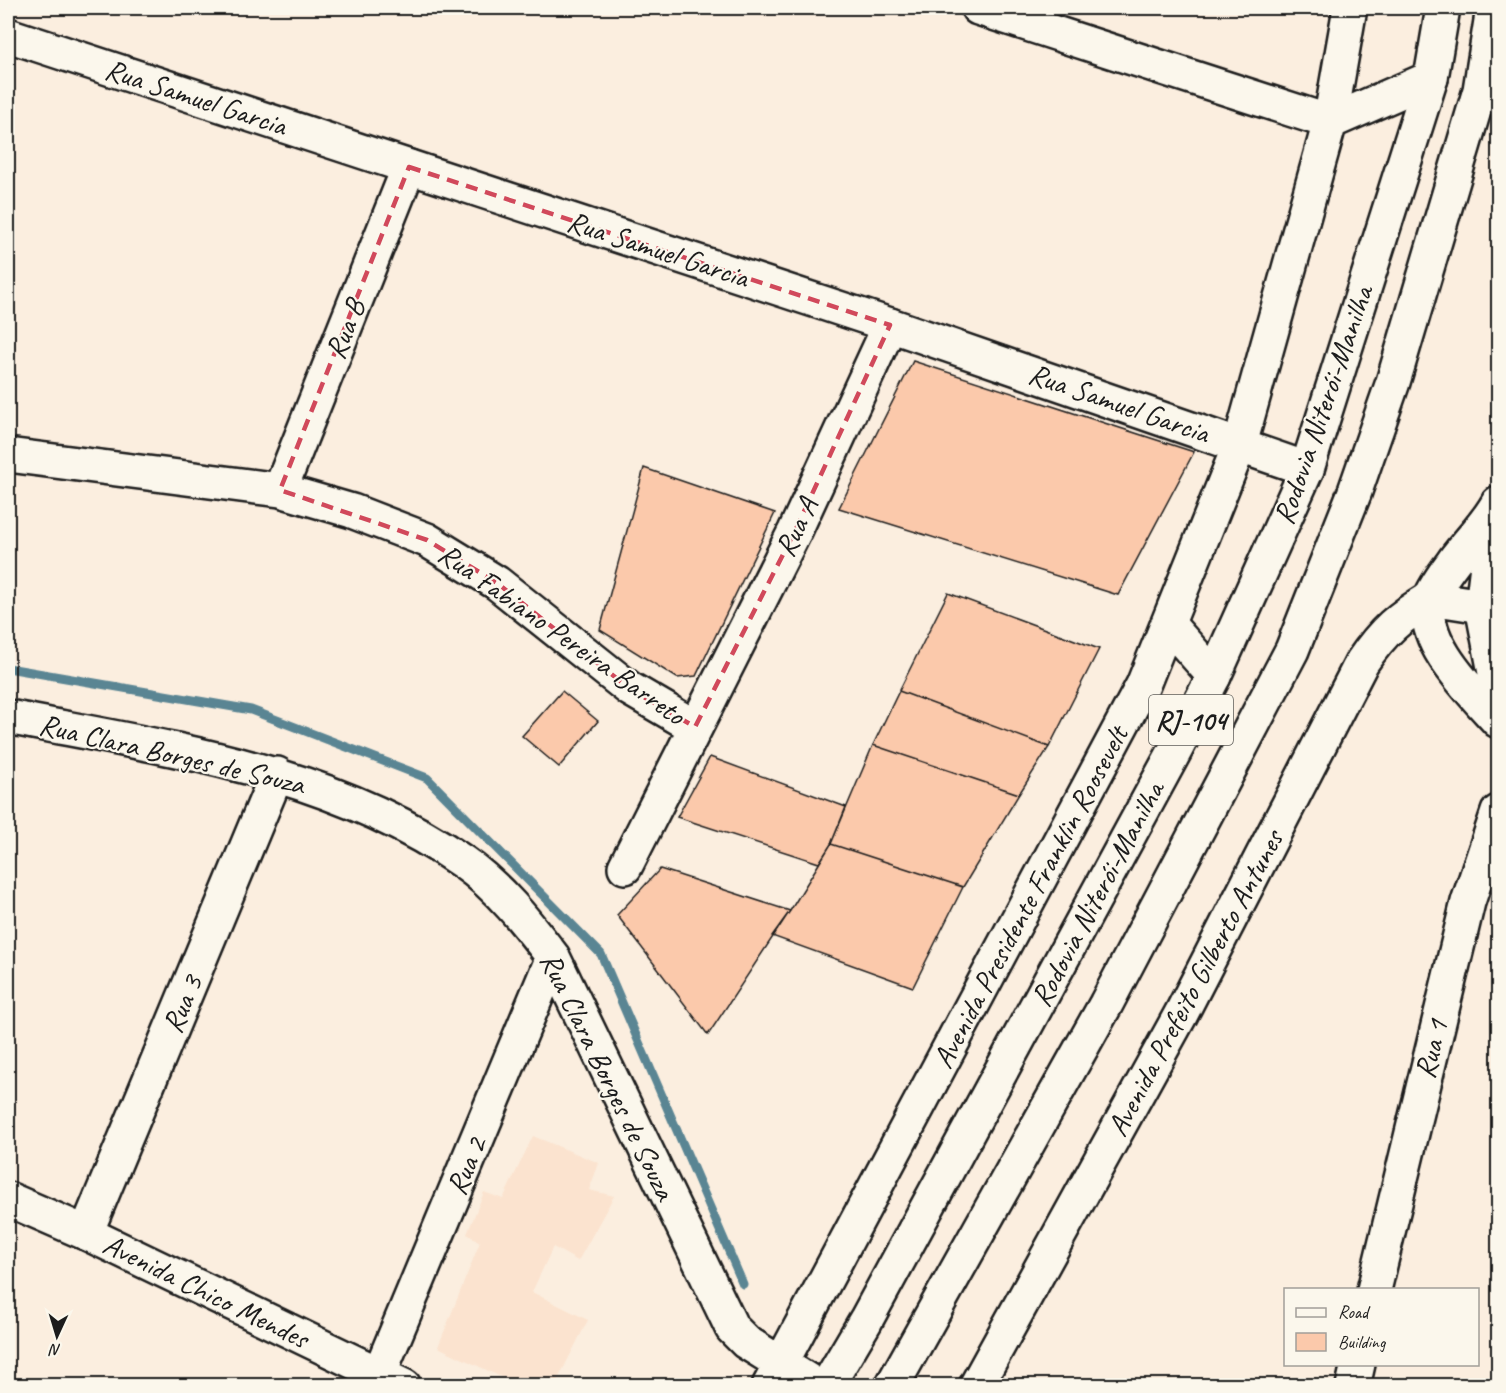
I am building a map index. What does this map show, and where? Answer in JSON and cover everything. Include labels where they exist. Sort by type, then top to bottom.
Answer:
[{"type":"main road","points":[[978,8],[1330,122],[1431,78]]},
{"type":"main road","name":"Avenida Presidente Franklin Roosevelt","points":[[775,1374],[1143,685],[1169,625],[1240,444],[1330,122],[1350,8]]},
{"type":"main road","name":"Rodovia Niterói-Manilha","points":[[826,1386],[872,1310],[1214,676],[1307,469],[1431,78],[1443,8]]},
{"type":"main road","name":"Rodovia Niterói-Manilha","points":[[892,1386],[1106,1004],[1292,650],[1354,494],[1393,382],[1480,90],[1493,8]]},
{"type":"main road","name":"Rua Samuel Garcia","points":[[8,35],[890,325],[1307,469]]},
{"type":"main road","name":"Rua B","points":[[280,490],[409,167]]},
{"type":"main road","name":"Rua A","points":[[625,867],[795,531],[890,325]]},
{"type":"main road","name":"Rua Fabiano Pereira Barreto","points":[[8,455],[280,490],[352,511],[427,540],[497,583],[630,689],[695,727]]},
{"type":"main road","name":"Avenida Prefeito Gilberto Antunes","points":[[976,1386],[1181,1014],[1362,662],[1381,634],[1402,615],[1431,598],[1456,558],[1483,529],[1498,503]]},
{"type":"main road","points":[[1498,524],[1487,565],[1482,606],[1498,688]]},
{"type":"main road","points":[[1482,606],[1431,598],[1431,634],[1442,654],[1468,688],[1498,721]]},
{"type":"main road","points":[[1169,625],[1214,676]]},
{"type":"main road","name":"Rua Clara Borges de Souza","points":[[8,717],[213,758],[277,774],[365,806],[464,862],[517,910],[553,957],[732,1328],[775,1374],[817,1386]]},
{"type":"main road","name":"Rua 3","points":[[86,1233],[277,774]]},
{"type":"main road","name":"Rua 1","points":[[1374,1288],[1468,902],[1498,812]]},
{"type":"main road","name":"Rua 2","points":[[391,1380],[553,957]]},
{"type":"main road","name":"Avenida Chico Mendes","points":[[8,1199],[86,1233],[391,1380]]},
{"type":"main road","points":[[1353,1386],[1358,1366]]},
{"type":"highlighted area","points":[[409,167],[890,325],[795,531],[695,727],[630,689],[497,583],[427,540],[280,490]]},
{"type":"shaded area","points":[[533,1136],[599,1163],[589,1190],[614,1196],[578,1261],[553,1247],[532,1292],[588,1320],[555,1385],[518,1385],[438,1347],[480,1242],[467,1234],[484,1192],[503,1199]]},
{"type":"building","points":[[913,361],[1194,452],[1118,595],[839,508]]},
{"type":"building","points":[[644,468],[775,513],[696,676],[677,678],[600,630]]},
{"type":"building","points":[[948,593],[1099,649],[1049,747],[899,691]]},
{"type":"building","points":[[562,691],[598,721],[559,767],[522,736]]},
{"type":"building","points":[[899,691],[1049,747],[1019,794],[873,745]]},
{"type":"building","points":[[873,745],[1019,794],[963,887],[831,844]]},
{"type":"building","points":[[710,757],[846,807],[831,844],[819,863],[677,817]]},
{"type":"building","points":[[831,844],[963,887],[913,987],[772,936]]},
{"type":"building","points":[[660,869],[790,911],[708,1035],[617,915]]},
{"type":"waterway","points":[[8,668],[251,710],[427,778],[601,954],[743,1284]]}]
